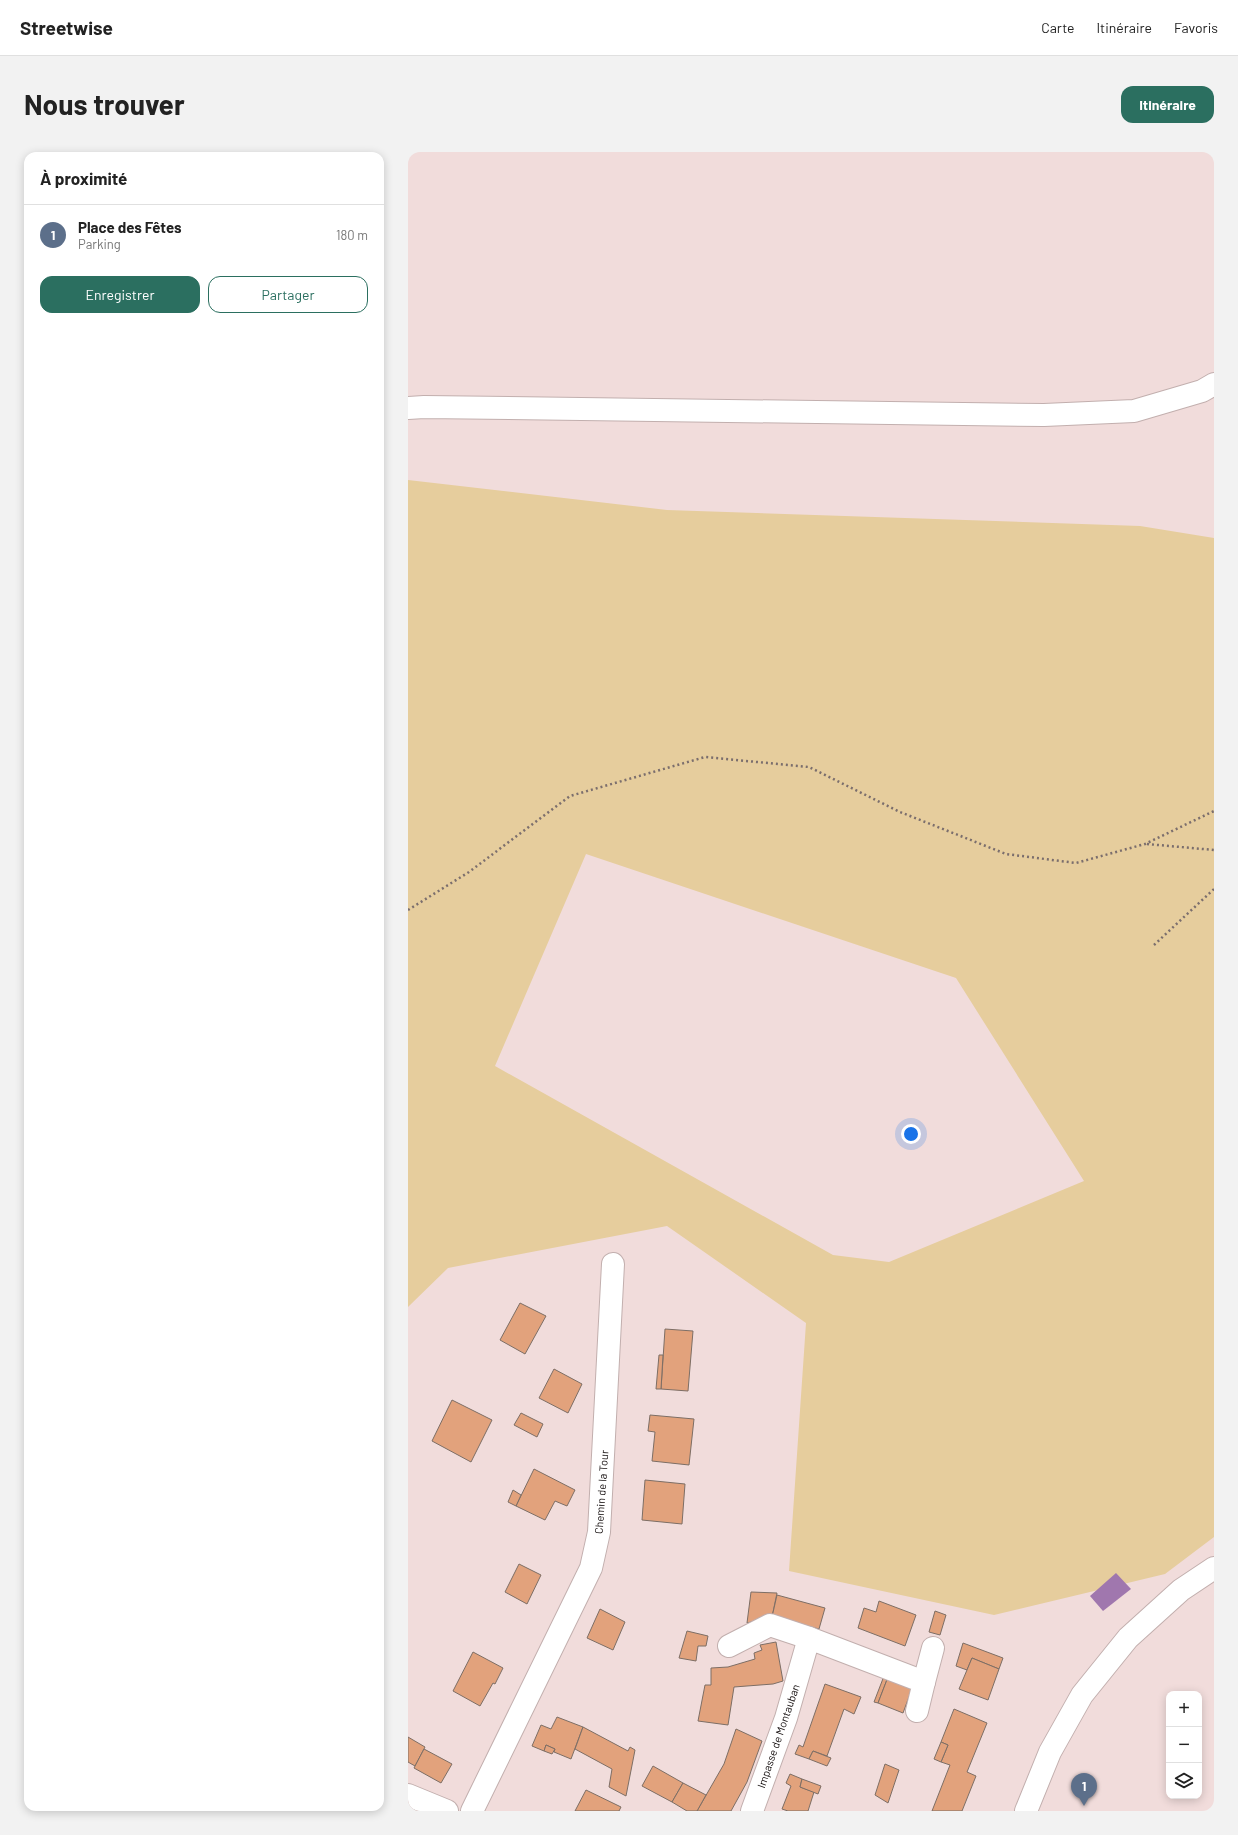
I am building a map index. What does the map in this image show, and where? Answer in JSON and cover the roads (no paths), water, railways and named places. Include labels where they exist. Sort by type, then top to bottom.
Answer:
[{"type":"street","points":[[408,408],[1044,415],[1134,411],[1210,383]]},
{"type":"street","name":"Chemin de la Tour","points":[[472,1811],[591,1568],[599,1532],[614,1264]]},
{"type":"street","points":[[1026,1811],[1050,1752],[1082,1695],[1128,1638],[1181,1590],[1214,1568]]},
{"type":"street","points":[[729,1646],[770,1625],[924,1682]]},
{"type":"street","name":"Impasse de Montauban","points":[[752,1811],[786,1718],[808,1638]]},
{"type":"street","points":[[917,1711],[933,1648]]},
{"type":"street","points":[[408,1795],[447,1811]]},
{"type":"place","name":"Place des Fêtes","points":[[1084,1806]]}]
